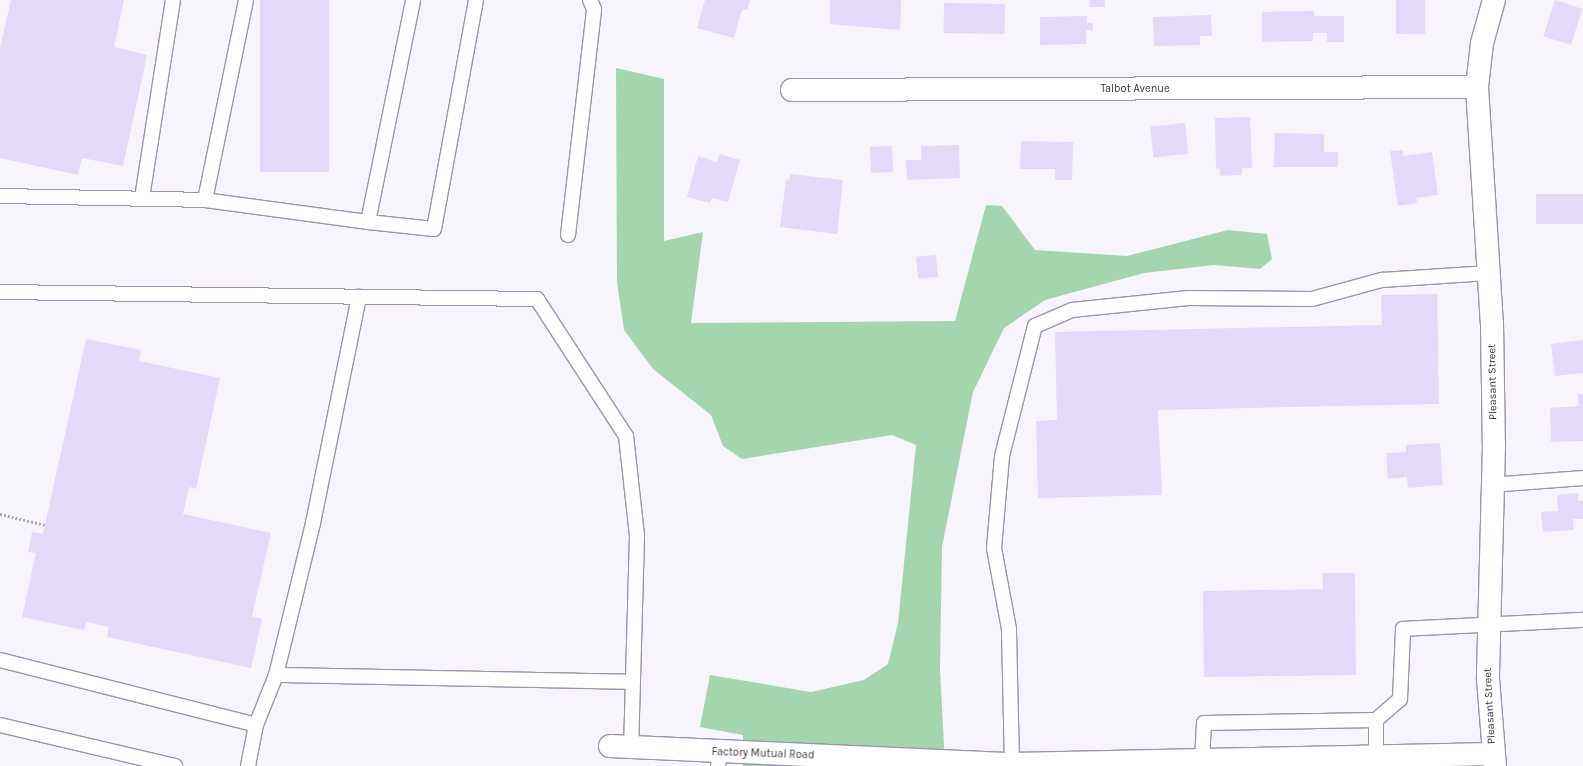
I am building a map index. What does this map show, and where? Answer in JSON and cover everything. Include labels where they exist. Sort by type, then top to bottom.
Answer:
[{"type":"street","name":"Pleasant Street","points":[[1494,0],[1482,43],[1477,88],[1489,273],[1494,444],[1491,485],[1488,626],[1494,760]]},
{"type":"street","name":"Talbot Avenue","points":[[792,90],[1477,88]]},
{"type":"street","name":"Factory Mutual Road","points":[[620,746],[719,759],[1017,765],[1202,762],[1268,763],[1376,757],[1494,760]]},
{"type":"lane","points":[[142,198],[173,0]]},
{"type":"lane","points":[[205,200],[246,0]]},
{"type":"lane","points":[[368,222],[413,0]]},
{"type":"lane","points":[[0,196],[205,200],[368,222],[434,229],[476,0]]},
{"type":"lane","points":[[568,235],[594,9],[590,0]]},
{"type":"lane","points":[[1017,765],[1009,629],[994,548],[1002,456],[1035,326],[1072,310],[1188,298],[1312,299],[1382,280],[1489,273]]},
{"type":"lane","points":[[0,292],[537,299],[626,436],[637,536],[633,682],[620,746]]},
{"type":"lane","points":[[248,766],[256,725],[276,675],[313,523],[359,296]]},
{"type":"lane","points":[[1491,485],[1583,478]]},
{"type":"lane","points":[[1202,762],[1204,722],[1376,720],[1400,699],[1403,629],[1488,626],[1583,620]]},
{"type":"lane","points":[[0,660],[256,725]]},
{"type":"lane","points":[[276,675],[633,682]]},
{"type":"lane","points":[[1376,720],[1376,757]]},
{"type":"lane","points":[[0,725],[175,766]]},
{"type":"path","points":[[0,514],[45,525]]},
{"type":"green space","points":[[616,68],[664,79],[664,241],[703,232],[691,323],[955,321],[986,205],[1002,206],[1035,250],[1127,256],[1228,230],[1267,234],[1272,259],[1260,269],[1214,265],[1144,273],[1045,300],[1004,328],[973,392],[942,547],[940,668],[945,766],[743,766],[743,735],[700,727],[710,675],[811,692],[864,680],[888,664],[898,623],[916,445],[892,435],[742,459],[723,446],[711,415],[653,369],[624,330],[617,282]]},
{"type":"building","points":[[11,0],[124,0],[114,47],[147,55],[123,166],[82,158],[78,175],[0,158],[0,48]]},
{"type":"building","points":[[260,0],[329,0],[329,172],[260,172]]},
{"type":"building","points":[[705,0],[750,0],[747,10],[742,9],[734,38],[697,28]]},
{"type":"building","points":[[830,0],[901,0],[900,30],[830,24]]},
{"type":"building","points":[[1090,0],[1105,0],[1105,7],[1090,7]]},
{"type":"building","points":[[1396,0],[1425,0],[1425,34],[1396,34]]},
{"type":"building","points":[[1555,0],[1583,9],[1571,45],[1543,36]]},
{"type":"building","points":[[944,3],[1005,4],[1004,34],[943,33]]},
{"type":"building","points":[[1314,11],[1314,16],[1344,16],[1344,42],[1327,42],[1327,33],[1313,33],[1313,41],[1262,42],[1262,12]]},
{"type":"building","points":[[1211,15],[1212,36],[1200,36],[1200,45],[1154,46],[1153,17]]},
{"type":"building","points":[[1087,16],[1087,23],[1093,23],[1093,31],[1086,30],[1086,44],[1040,45],[1040,17]]},
{"type":"building","points":[[1250,117],[1252,168],[1242,168],[1242,175],[1220,176],[1220,169],[1216,168],[1215,118]]},
{"type":"building","points":[[1185,123],[1188,154],[1153,157],[1150,127]]},
{"type":"building","points":[[1275,133],[1324,134],[1324,152],[1338,152],[1338,167],[1274,167]]},
{"type":"building","points":[[1021,141],[1073,142],[1072,180],[1055,180],[1055,169],[1020,169]]},
{"type":"building","points":[[959,145],[960,178],[907,180],[906,160],[921,160],[921,146]]},
{"type":"building","points":[[892,146],[893,172],[871,173],[870,147]]},
{"type":"building","points":[[1403,150],[1403,156],[1432,152],[1438,195],[1416,198],[1417,203],[1398,206],[1390,151]]},
{"type":"building","points":[[720,154],[740,160],[728,202],[712,198],[710,203],[687,197],[698,156],[717,162]]},
{"type":"building","points":[[790,174],[843,180],[837,234],[780,227],[786,180],[789,181]]},
{"type":"building","points":[[1536,194],[1583,194],[1583,224],[1536,224]]},
{"type":"building","points":[[936,255],[938,277],[918,279],[916,257]]},
{"type":"building","points":[[1437,294],[1439,404],[1158,410],[1162,495],[1038,498],[1036,421],[1057,420],[1055,332],[1382,325],[1381,295]]},
{"type":"building","points":[[86,339],[141,350],[139,361],[220,378],[196,489],[189,487],[183,514],[271,533],[252,616],[262,619],[251,668],[107,637],[109,627],[86,622],[84,630],[22,617],[36,553],[28,552],[32,532],[43,534]]},
{"type":"building","points":[[1583,340],[1583,373],[1555,376],[1551,344]]},
{"type":"building","points":[[1578,394],[1583,394],[1583,441],[1551,442],[1550,408],[1579,406]]},
{"type":"building","points":[[1440,443],[1443,485],[1408,488],[1407,477],[1388,479],[1386,453],[1406,452],[1406,445]]},
{"type":"building","points":[[1578,493],[1578,501],[1583,501],[1583,519],[1573,519],[1574,530],[1543,532],[1541,512],[1558,511],[1557,495]]},
{"type":"building","points":[[1323,573],[1355,573],[1356,675],[1204,677],[1203,591],[1323,589]]}]
